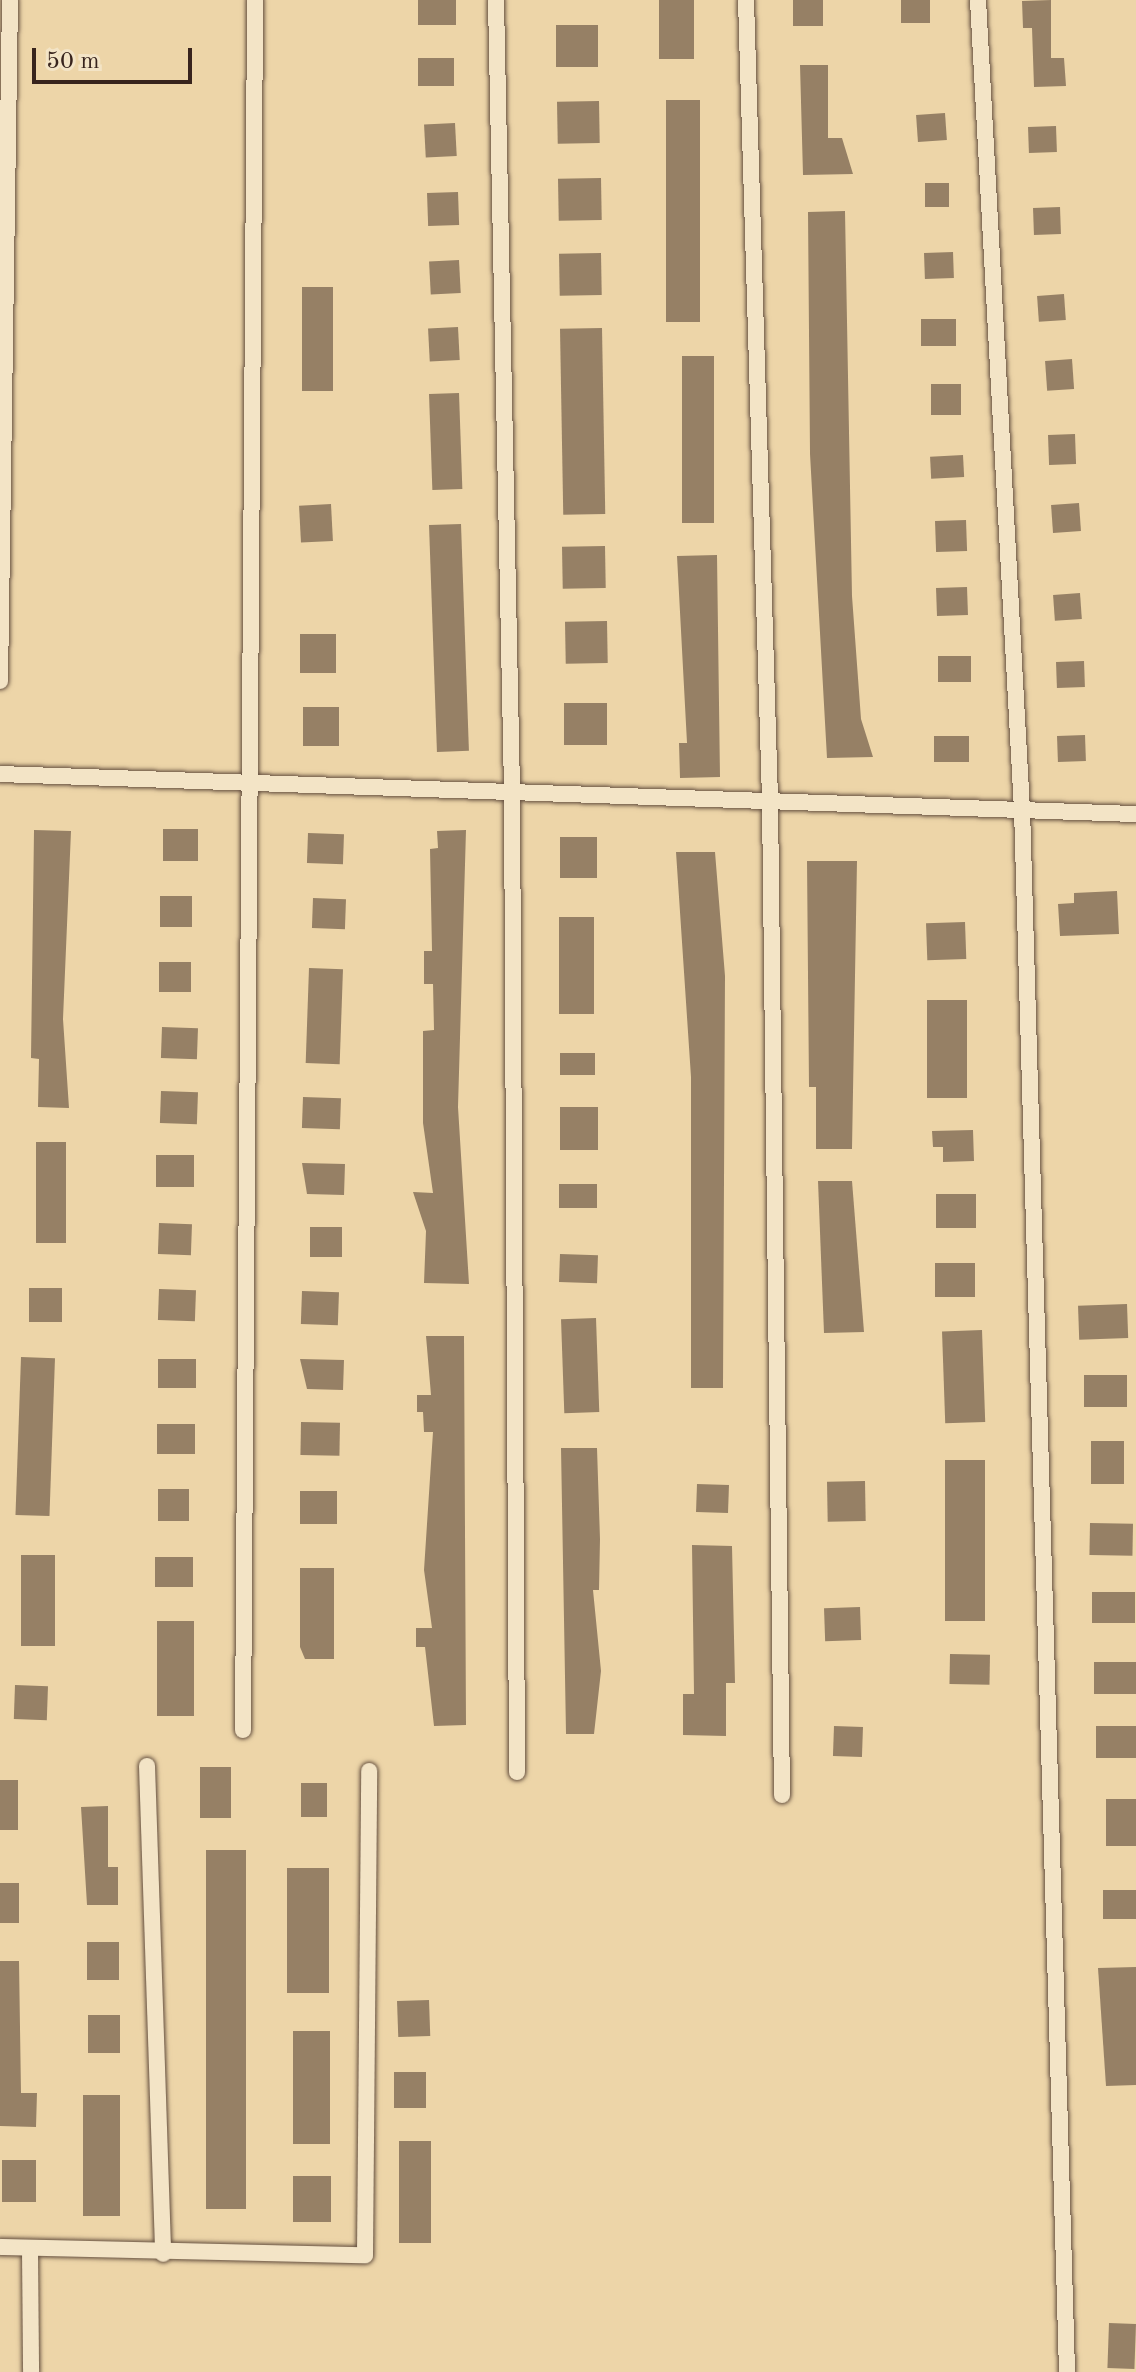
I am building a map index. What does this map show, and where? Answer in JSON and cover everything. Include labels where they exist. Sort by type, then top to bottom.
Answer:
[{"type":"street","points":[[0,681],[10,0]]},
{"type":"street","points":[[243,1730],[255,780],[255,0]]},
{"type":"street","points":[[496,0],[512,788],[517,1772]]},
{"type":"street","points":[[746,0],[770,801],[782,1795]]},
{"type":"street","points":[[978,0],[1022,809],[1067,2372]]},
{"type":"street","points":[[0,774],[512,788],[1136,814]]},
{"type":"street","points":[[147,1766],[163,2254]]},
{"type":"street","points":[[0,2247],[163,2254],[365,2255],[369,1771]]},
{"type":"street","points":[[30,2250],[31,2372]]},
{"type":"building","points":[[418,0],[456,0],[456,25],[418,25]]},
{"type":"building","points":[[659,0],[694,0],[694,59],[659,59]]},
{"type":"building","points":[[793,0],[823,0],[823,26],[793,26]]},
{"type":"building","points":[[901,0],[930,0],[930,23],[901,23]]},
{"type":"building","points":[[1051,0],[1051,58],[1064,58],[1066,86],[1034,87],[1032,28],[1023,28],[1022,1]]},
{"type":"building","points":[[556,25],[598,25],[598,67],[556,67]]},
{"type":"building","points":[[418,58],[454,58],[454,86],[418,86]]},
{"type":"building","points":[[800,65],[828,65],[828,138],[842,138],[853,174],[803,175]]},
{"type":"building","points":[[666,100],[700,100],[700,322],[666,322]]},
{"type":"building","points":[[599,101],[600,143],[558,144],[557,102]]},
{"type":"building","points":[[945,113],[947,140],[918,142],[916,115]]},
{"type":"building","points":[[455,123],[457,156],[426,158],[424,125]]},
{"type":"building","points":[[1056,126],[1057,152],[1029,153],[1028,127]]},
{"type":"building","points":[[601,178],[602,220],[559,221],[558,179]]},
{"type":"building","points":[[925,183],[949,183],[949,207],[925,207]]},
{"type":"building","points":[[458,192],[459,225],[428,226],[427,193]]},
{"type":"building","points":[[1060,207],[1061,234],[1034,235],[1033,208]]},
{"type":"building","points":[[845,211],[852,596],[861,719],[873,757],[827,758],[810,454],[808,212]]},
{"type":"building","points":[[953,252],[954,278],[925,279],[924,253]]},
{"type":"building","points":[[601,253],[602,295],[560,296],[559,254]]},
{"type":"building","points":[[459,260],[461,293],[431,295],[429,262]]},
{"type":"building","points":[[302,287],[333,287],[333,391],[302,391]]},
{"type":"building","points":[[1064,294],[1066,320],[1039,322],[1037,296]]},
{"type":"building","points":[[921,319],[956,319],[956,346],[921,346]]},
{"type":"building","points":[[458,327],[460,360],[430,362],[428,329]]},
{"type":"building","points":[[602,328],[605,514],[563,515],[560,329]]},
{"type":"building","points":[[682,356],[714,356],[714,523],[682,523]]},
{"type":"building","points":[[1072,359],[1074,389],[1047,391],[1045,361]]},
{"type":"building","points":[[931,384],[961,384],[961,415],[931,415]]},
{"type":"building","points":[[459,393],[462,489],[432,490],[429,394]]},
{"type":"building","points":[[1075,434],[1076,464],[1049,465],[1048,435]]},
{"type":"building","points":[[963,455],[964,477],[931,479],[930,457]]},
{"type":"building","points":[[1079,503],[1081,531],[1053,533],[1051,505]]},
{"type":"building","points":[[331,504],[333,541],[301,543],[299,506]]},
{"type":"building","points":[[966,520],[967,551],[936,552],[935,521]]},
{"type":"building","points":[[461,524],[469,751],[437,752],[429,525]]},
{"type":"building","points":[[605,546],[606,588],[563,589],[562,547]]},
{"type":"building","points":[[717,555],[720,777],[680,778],[679,743],[687,743],[677,556]]},
{"type":"building","points":[[967,587],[968,615],[937,616],[936,588]]},
{"type":"building","points":[[1080,593],[1082,619],[1055,621],[1053,595]]},
{"type":"building","points":[[607,621],[608,663],[566,664],[565,622]]},
{"type":"building","points":[[300,634],[336,634],[336,673],[300,673]]},
{"type":"building","points":[[938,656],[971,656],[971,682],[938,682]]},
{"type":"building","points":[[1084,661],[1085,687],[1057,688],[1056,662]]},
{"type":"building","points":[[564,703],[607,703],[607,745],[564,745]]},
{"type":"building","points":[[303,707],[339,707],[339,746],[303,746]]},
{"type":"building","points":[[1085,735],[1086,761],[1058,762],[1057,736]]},
{"type":"building","points":[[934,736],[969,736],[969,762],[934,762]]},
{"type":"building","points":[[163,829],[198,829],[198,861],[163,861]]},
{"type":"building","points":[[34,830],[71,831],[63,1019],[69,1108],[38,1107],[39,1059],[31,1058]]},
{"type":"building","points":[[466,830],[458,1107],[469,1284],[424,1283],[426,1231],[413,1192],[433,1193],[423,1123],[423,1031],[434,1030],[433,984],[424,984],[424,951],[432,951],[430,849],[438,848],[437,831]]},
{"type":"building","points":[[308,833],[344,834],[343,864],[307,863]]},
{"type":"building","points":[[560,837],[597,837],[597,878],[560,878]]},
{"type":"building","points":[[676,852],[715,852],[725,976],[723,1388],[691,1388],[691,1077]]},
{"type":"building","points":[[807,861],[857,861],[852,1149],[816,1149],[816,1087],[809,1087]]},
{"type":"building","points":[[1117,891],[1119,934],[1060,936],[1058,904],[1074,903],[1074,893]]},
{"type":"building","points":[[160,896],[192,896],[192,927],[160,927]]},
{"type":"building","points":[[313,898],[346,899],[345,929],[312,928]]},
{"type":"building","points":[[559,917],[594,917],[594,1014],[559,1014]]},
{"type":"building","points":[[965,922],[966,959],[927,960],[926,923]]},
{"type":"building","points":[[159,962],[191,962],[191,992],[159,992]]},
{"type":"building","points":[[309,968],[343,969],[340,1064],[306,1063]]},
{"type":"building","points":[[927,1000],[967,1000],[967,1098],[927,1098]]},
{"type":"building","points":[[162,1027],[198,1028],[197,1059],[161,1058]]},
{"type":"building","points":[[560,1053],[595,1053],[595,1075],[560,1075]]},
{"type":"building","points":[[161,1091],[198,1092],[197,1124],[160,1123]]},
{"type":"building","points":[[303,1097],[341,1098],[340,1129],[302,1128]]},
{"type":"building","points":[[560,1107],[598,1107],[598,1150],[560,1150]]},
{"type":"building","points":[[973,1130],[974,1161],[943,1162],[943,1147],[933,1147],[932,1131]]},
{"type":"building","points":[[36,1142],[66,1142],[66,1243],[36,1243]]},
{"type":"building","points":[[156,1155],[194,1155],[194,1187],[156,1187]]},
{"type":"building","points":[[302,1163],[345,1164],[344,1195],[307,1194]]},
{"type":"building","points":[[818,1181],[852,1181],[864,1332],[824,1333]]},
{"type":"building","points":[[559,1184],[597,1184],[597,1208],[559,1208]]},
{"type":"building","points":[[936,1194],[976,1194],[976,1228],[936,1228]]},
{"type":"building","points":[[159,1223],[192,1224],[191,1255],[158,1254]]},
{"type":"building","points":[[310,1227],[342,1227],[342,1257],[310,1257]]},
{"type":"building","points":[[560,1254],[598,1255],[597,1283],[559,1282]]},
{"type":"building","points":[[935,1263],[975,1263],[975,1297],[935,1297]]},
{"type":"building","points":[[29,1288],[62,1288],[62,1322],[29,1322]]},
{"type":"building","points":[[159,1289],[196,1290],[195,1321],[158,1320]]},
{"type":"building","points":[[302,1291],[339,1292],[338,1325],[301,1324]]},
{"type":"building","points":[[1127,1304],[1128,1338],[1079,1340],[1078,1306]]},
{"type":"building","points":[[596,1318],[599,1412],[564,1413],[561,1319]]},
{"type":"building","points":[[982,1330],[985,1422],[945,1423],[942,1331]]},
{"type":"building","points":[[426,1336],[464,1336],[466,1725],[434,1726],[425,1647],[416,1647],[416,1628],[432,1628],[424,1570],[433,1432],[424,1432],[423,1412],[417,1412],[417,1395],[431,1395]]},
{"type":"building","points":[[21,1357],[55,1358],[49,1516],[15,1515]]},
{"type":"building","points":[[158,1359],[196,1359],[196,1388],[158,1388]]},
{"type":"building","points":[[300,1359],[344,1360],[343,1390],[307,1389]]},
{"type":"building","points":[[1084,1375],[1127,1375],[1127,1407],[1084,1407]]},
{"type":"building","points":[[301,1422],[340,1423],[339,1456],[300,1455]]},
{"type":"building","points":[[157,1424],[195,1424],[195,1454],[157,1454]]},
{"type":"building","points":[[1091,1441],[1124,1441],[1124,1484],[1091,1484]]},
{"type":"building","points":[[561,1448],[597,1448],[599,1590],[593,1590],[601,1671],[594,1734],[566,1734]]},
{"type":"building","points":[[945,1460],[985,1460],[985,1621],[945,1621]]},
{"type":"building","points":[[865,1481],[866,1521],[828,1522],[827,1482]]},
{"type":"building","points":[[697,1484],[729,1485],[728,1513],[696,1512]]},
{"type":"building","points":[[158,1489],[189,1489],[189,1521],[158,1521]]},
{"type":"building","points":[[300,1491],[337,1491],[337,1524],[300,1524]]},
{"type":"building","points":[[1090,1523],[1133,1524],[1132,1556],[1089,1555]]},
{"type":"building","points":[[692,1545],[732,1546],[735,1683],[726,1683],[726,1736],[683,1735],[683,1694],[694,1694]]},
{"type":"building","points":[[21,1555],[55,1555],[55,1646],[21,1646]]},
{"type":"building","points":[[155,1557],[193,1557],[193,1587],[155,1587]]},
{"type":"building","points":[[300,1568],[334,1568],[334,1659],[305,1659],[300,1647]]},
{"type":"building","points":[[1092,1592],[1135,1592],[1135,1623],[1092,1623]]},
{"type":"building","points":[[860,1607],[861,1640],[825,1641],[824,1608]]},
{"type":"building","points":[[157,1621],[194,1621],[194,1716],[157,1716]]},
{"type":"building","points":[[950,1654],[990,1655],[989,1685],[949,1684]]},
{"type":"building","points":[[1094,1662],[1136,1662],[1136,1694],[1094,1694]]},
{"type":"building","points":[[15,1685],[48,1686],[47,1720],[14,1719]]},
{"type":"building","points":[[834,1726],[863,1727],[862,1757],[833,1756]]},
{"type":"building","points":[[1096,1726],[1136,1726],[1136,1758],[1096,1758]]},
{"type":"building","points":[[200,1767],[231,1767],[231,1818],[200,1818]]},
{"type":"building","points":[[0,1780],[18,1780],[18,1830],[0,1830]]},
{"type":"building","points":[[301,1783],[327,1783],[327,1817],[301,1817]]},
{"type":"building","points":[[1106,1799],[1136,1799],[1136,1846],[1106,1846]]},
{"type":"building","points":[[108,1806],[108,1867],[118,1867],[118,1905],[87,1905],[81,1807]]},
{"type":"building","points":[[206,1850],[246,1850],[246,2209],[206,2209]]},
{"type":"building","points":[[287,1868],[329,1868],[329,1993],[287,1993]]},
{"type":"building","points":[[0,1883],[19,1883],[19,1923],[0,1923]]},
{"type":"building","points":[[1103,1890],[1136,1890],[1136,1919],[1103,1919]]},
{"type":"building","points":[[87,1942],[119,1942],[119,1980],[87,1980]]},
{"type":"building","points":[[0,1961],[19,1961],[21,2093],[37,2093],[36,2127],[0,2126]]},
{"type":"building","points":[[1136,1967],[1136,2085],[1106,2086],[1098,1968]]},
{"type":"building","points":[[429,2000],[430,2036],[398,2037],[397,2001]]},
{"type":"building","points":[[88,2015],[120,2015],[120,2053],[88,2053]]},
{"type":"building","points":[[293,2031],[330,2031],[330,2144],[293,2144]]},
{"type":"building","points":[[394,2072],[426,2072],[426,2108],[394,2108]]},
{"type":"building","points":[[83,2095],[120,2095],[120,2216],[83,2216]]},
{"type":"building","points":[[399,2141],[431,2141],[431,2243],[399,2243]]},
{"type":"building","points":[[2,2160],[36,2160],[36,2202],[2,2202]]},
{"type":"building","points":[[293,2176],[331,2176],[331,2222],[293,2222]]},
{"type":"building","points":[[1109,2323],[1136,2324],[1134,2369],[1107,2368]]}]
